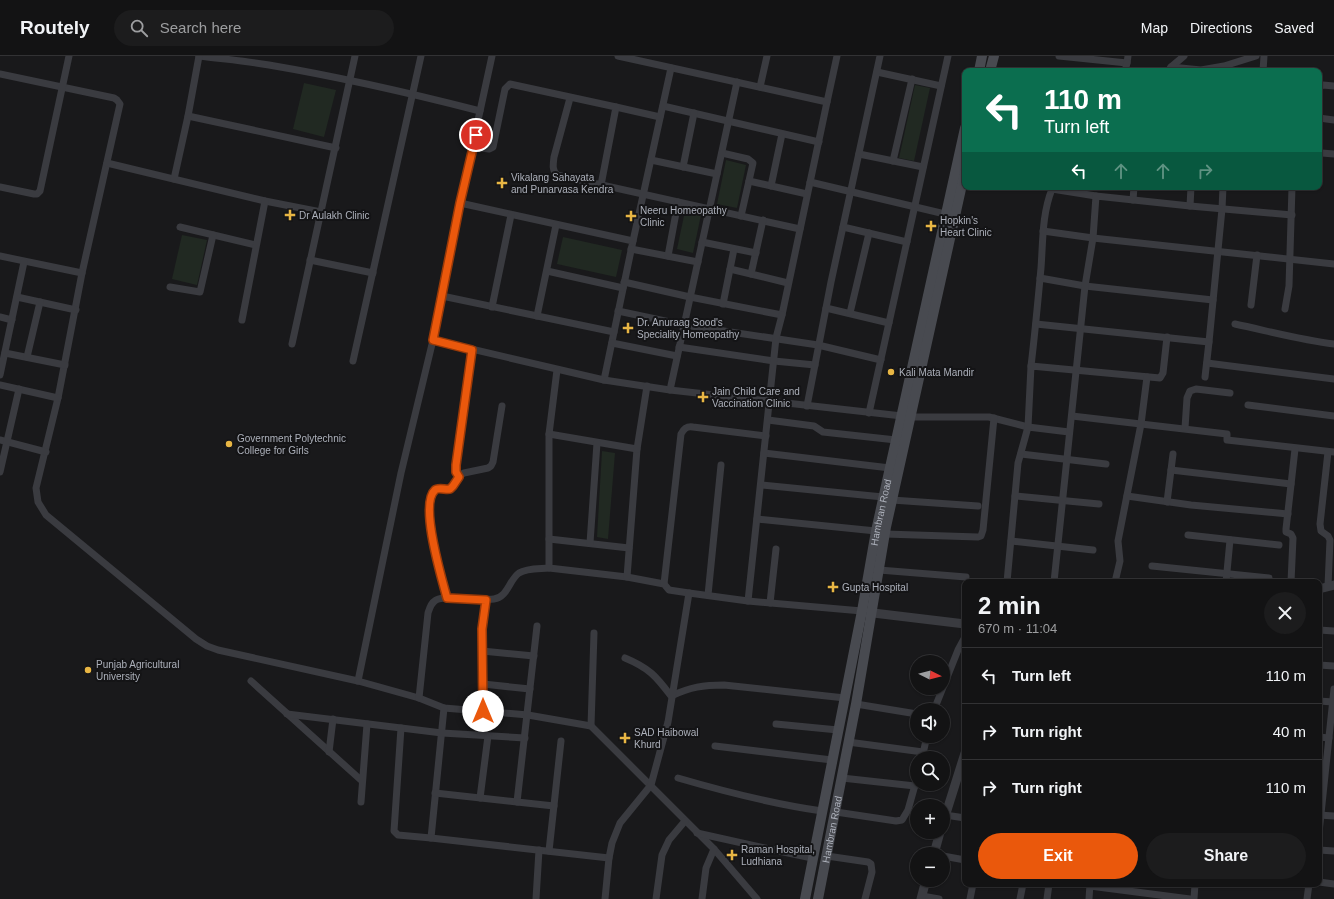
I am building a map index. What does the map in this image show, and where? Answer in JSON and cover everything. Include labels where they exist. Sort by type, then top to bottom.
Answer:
[{"type":"main road","points":[[980,68],[982,56]]},
{"type":"main road","points":[[991,68],[994,56]]},
{"type":"main road","name":"Hambran Road","points":[[888,499],[890,468],[896,440],[906,416],[945,214],[962,141]]},
{"type":"main road","name":"Hambran Road","points":[[804,899],[862,611],[906,416],[962,183]]},
{"type":"main road","name":"Hambran Road","points":[[818,899],[836,812],[872,613],[879,570],[881,532]]},
{"type":"street","points":[[0,187],[34,194],[37,194],[40,191],[69,56]]},
{"type":"street","points":[[174,179],[199,56],[267,65],[350,80],[414,94],[480,111]]},
{"type":"street","points":[[292,344],[336,148],[354,56]]},
{"type":"street","points":[[353,361],[414,94],[421,56]]},
{"type":"street","points":[[358,681],[401,473],[433,340],[460,203],[492,56]]},
{"type":"street","points":[[618,56],[827,102]]},
{"type":"street","points":[[760,87],[767,56]]},
{"type":"street","points":[[748,601],[776,338],[837,56]]},
{"type":"street","points":[[807,406],[818,345],[880,56]]},
{"type":"street","points":[[869,413],[948,56]]},
{"type":"street","points":[[1059,56],[1128,59]]},
{"type":"street","points":[[1170,68],[1184,56]]},
{"type":"street","points":[[1226,68],[1256,56]]},
{"type":"street","points":[[1263,68],[1264,56]]},
{"type":"street","points":[[604,380],[671,68]]},
{"type":"street","points":[[877,72],[941,86]]},
{"type":"street","points":[[0,74],[114,98],[120,104],[82,273],[58,398],[36,488],[38,502],[42,511],[202,644],[218,650],[358,681],[419,698],[444,708],[528,715],[590,726],[714,849],[757,899]]},
{"type":"street","points":[[893,161],[912,79]]},
{"type":"street","points":[[670,390],[737,82]]},
{"type":"street","points":[[473,147],[489,149],[494,147],[505,89],[508,85],[513,84],[660,117]]},
{"type":"street","points":[[1322,86],[1334,86]]},
{"type":"street","points":[[570,98],[554,157],[554,172],[557,175],[800,229]]},
{"type":"street","points":[[663,106],[819,142]]},
{"type":"street","points":[[601,185],[616,108]]},
{"type":"street","points":[[683,167],[694,113]]},
{"type":"street","points":[[188,116],[336,148]]},
{"type":"street","points":[[1322,118],[1334,120]]},
{"type":"street","points":[[771,186],[782,134]]},
{"type":"street","points":[[722,153],[751,160],[753,166],[741,216]]},
{"type":"street","points":[[1322,153],[1334,154]]},
{"type":"street","points":[[859,154],[923,167]]},
{"type":"street","points":[[651,160],[717,174]]},
{"type":"street","points":[[107,163],[265,201],[321,212]]},
{"type":"street","points":[[749,182],[808,194]]},
{"type":"street","points":[[810,182],[945,214]]},
{"type":"street","points":[[1007,579],[1018,463],[1021,454],[1025,426],[1036,324],[1043,231],[1047,200],[1052,190]]},
{"type":"street","points":[[1064,190],[1096,196],[1292,215]]},
{"type":"street","points":[[1133,200],[1134,190]]},
{"type":"street","points":[[1190,206],[1191,190]]},
{"type":"street","points":[[1205,377],[1223,190]]},
{"type":"street","points":[[1285,309],[1289,286],[1292,190]]},
{"type":"street","points":[[1054,579],[1069,432],[1077,370],[1080,327],[1093,238],[1096,196]]},
{"type":"street","points":[[242,320],[265,201]]},
{"type":"street","points":[[668,256],[678,202]]},
{"type":"street","points":[[460,203],[633,241]]},
{"type":"street","points":[[492,307],[511,215]]},
{"type":"street","points":[[751,274],[763,220]]},
{"type":"street","points":[[537,316],[556,225]]},
{"type":"street","points":[[180,227],[256,245]]},
{"type":"street","points":[[843,227],[907,242]]},
{"type":"street","points":[[1043,231],[1093,238],[1334,264]]},
{"type":"street","points":[[850,314],[869,233]]},
{"type":"street","points":[[170,287],[198,292],[201,291],[213,235]]},
{"type":"street","points":[[702,242],[756,254]]},
{"type":"street","points":[[631,249],[698,262]]},
{"type":"street","points":[[723,304],[734,249]]},
{"type":"street","points":[[1251,305],[1257,255]]},
{"type":"street","points":[[0,256],[82,273]]},
{"type":"street","points":[[310,260],[372,273]]},
{"type":"street","points":[[0,375],[24,262]]},
{"type":"street","points":[[730,269],[788,283]]},
{"type":"street","points":[[547,271],[782,315]]},
{"type":"street","points":[[1040,278],[1085,286],[1213,300]]},
{"type":"street","points":[[442,296],[614,332]]},
{"type":"street","points":[[17,297],[76,310]]},
{"type":"street","points":[[27,357],[40,302]]},
{"type":"street","points":[[826,308],[889,323]]},
{"type":"street","points":[[618,311],[684,325],[818,345],[881,360]]},
{"type":"street","points":[[0,317],[12,320]]},
{"type":"street","points":[[1036,324],[1080,327],[1209,342]]},
{"type":"street","points":[[1235,324],[1311,341],[1334,344]]},
{"type":"street","points":[[1031,366],[1160,378],[1163,376],[1167,337]]},
{"type":"street","points":[[433,340],[604,380],[670,390],[869,413],[906,416],[994,418],[1025,426],[1069,432]]},
{"type":"street","points":[[612,343],[677,356]]},
{"type":"street","points":[[680,347],[774,361],[815,365]]},
{"type":"street","points":[[459,477],[456,472],[456,465],[472,350]]},
{"type":"street","points":[[5,353],[65,365]]},
{"type":"street","points":[[1207,363],[1334,378]]},
{"type":"street","points":[[549,568],[549,434],[557,370]]},
{"type":"street","points":[[1116,579],[1120,561],[1118,544],[1142,424],[1147,376]]},
{"type":"street","points":[[0,385],[58,398]]},
{"type":"street","points":[[627,578],[637,449],[647,386]]},
{"type":"street","points":[[0,472],[4,441],[19,389]]},
{"type":"street","points":[[1185,428],[1187,398],[1190,391],[1196,390],[1230,393]]},
{"type":"street","points":[[1248,404],[1334,416]]},
{"type":"street","points":[[447,598],[436,559],[429,518],[431,498],[435,490],[450,489],[459,477],[468,472],[488,468],[492,465],[502,406]]},
{"type":"street","points":[[1072,416],[1185,428],[1227,434],[1227,440],[1331,452],[1320,524],[1321,531],[1328,536],[1330,540],[1327,586]]},
{"type":"street","points":[[757,519],[881,532],[981,536],[983,530],[994,418]]},
{"type":"street","points":[[768,420],[814,426],[822,432],[896,440]]},
{"type":"street","points":[[664,584],[681,434],[684,429],[686,427],[693,427],[766,436]]},
{"type":"street","points":[[549,434],[637,449]]},
{"type":"street","points":[[4,441],[46,452]]},
{"type":"street","points":[[590,543],[597,443]]},
{"type":"street","points":[[1291,579],[1293,538],[1292,535],[1287,533],[1286,530],[1295,449]]},
{"type":"street","points":[[764,453],[890,468]]},
{"type":"street","points":[[1021,454],[1067,458],[1106,464]]},
{"type":"street","points":[[1167,502],[1173,454]]},
{"type":"street","points":[[708,595],[720,465]]},
{"type":"street","points":[[1171,470],[1291,484]]},
{"type":"street","points":[[761,486],[888,499],[978,506]]},
{"type":"street","points":[[1015,496],[1099,504]]},
{"type":"street","points":[[1127,496],[1167,502],[1288,514]]},
{"type":"street","points":[[1188,535],[1279,544]]},
{"type":"street","points":[[549,539],[629,548]]},
{"type":"street","points":[[1226,579],[1230,540]]},
{"type":"street","points":[[1011,541],[1093,550]]},
{"type":"street","points":[[770,603],[776,549]]},
{"type":"street","points":[[1152,566],[1269,578]]},
{"type":"street","points":[[419,698],[428,613],[430,606],[434,601],[442,598],[486,600],[498,599],[519,573],[524,571],[549,568],[664,584],[669,590],[748,601],[862,611],[962,624]]},
{"type":"street","points":[[879,570],[966,577]]},
{"type":"street","points":[[605,899],[609,858],[612,843],[620,823],[651,785],[668,722],[688,592]]},
{"type":"street","points":[[483,711],[482,629],[486,600]]},
{"type":"street","points":[[518,802],[537,626]]},
{"type":"street","points":[[1322,630],[1334,631]]},
{"type":"street","points":[[590,726],[594,633]]},
{"type":"street","points":[[937,703],[962,643]]},
{"type":"street","points":[[482,651],[534,656]]},
{"type":"street","points":[[625,658],[652,672],[672,696]]},
{"type":"street","points":[[1322,665],[1334,666]]},
{"type":"street","points":[[251,682],[362,781]]},
{"type":"street","points":[[483,684],[530,689]]},
{"type":"street","points":[[672,696],[694,687],[724,685],[845,698]]},
{"type":"street","points":[[1322,766],[1329,738],[1334,689]]},
{"type":"street","points":[[1322,700],[1333,702]]},
{"type":"street","points":[[856,704],[910,713]]},
{"type":"street","points":[[431,838],[444,708]]},
{"type":"street","points":[[287,714],[442,733],[525,738]]},
{"type":"street","points":[[329,752],[333,719]]},
{"type":"street","points":[[361,802],[367,724]]},
{"type":"street","points":[[776,724],[838,730]]},
{"type":"street","points":[[401,728],[394,832],[398,835],[609,858]]},
{"type":"street","points":[[480,798],[488,736]]},
{"type":"street","points":[[1322,737],[1329,738]]},
{"type":"street","points":[[549,851],[561,741]]},
{"type":"street","points":[[848,742],[910,753]]},
{"type":"street","points":[[715,746],[832,760]]},
{"type":"street","points":[[950,803],[961,774]]},
{"type":"street","points":[[678,778],[742,796],[790,807],[822,811]]},
{"type":"street","points":[[842,778],[910,785]]},
{"type":"street","points":[[836,812],[896,821],[902,820],[908,810],[914,791]]},
{"type":"street","points":[[435,794],[554,806]]},
{"type":"street","points":[[1322,815],[1334,816]]},
{"type":"street","points":[[950,819],[962,818]]},
{"type":"street","points":[[656,899],[662,855],[669,840],[685,821]]},
{"type":"street","points":[[697,833],[812,858]]},
{"type":"street","points":[[702,899],[706,868],[714,849]]},
{"type":"street","points":[[536,899],[539,850]]},
{"type":"street","points":[[1322,850],[1334,851]]},
{"type":"street","points":[[827,856],[868,862],[870,864],[872,872],[865,899]]},
{"type":"street","points":[[950,857],[962,859]]},
{"type":"street","points":[[1322,882],[1334,884]]},
{"type":"street","points":[[924,887],[921,897],[939,899]]},
{"type":"street","points":[[970,899],[972,887]]},
{"type":"street","points":[[1020,899],[1022,887]]},
{"type":"street","points":[[1047,899],[1049,887]]},
{"type":"street","points":[[1089,899],[1090,887]]},
{"type":"street","points":[[1104,887],[1190,899]]},
{"type":"street","points":[[1194,899],[1196,887]]},
{"type":"street","points":[[1307,899],[1309,887]]},
{"type":"shaded area","points":[[304,83],[336,90],[324,137],[293,129]]},
{"type":"shaded area","points":[[915,85],[930,88],[914,161],[899,158]]},
{"type":"shaded area","points":[[726,160],[746,165],[737,208],[717,204]]},
{"type":"shaded area","points":[[685,211],[701,215],[693,253],[677,249]]},
{"type":"shaded area","points":[[182,235],[207,240],[197,285],[172,279]]},
{"type":"shaded area","points":[[563,237],[622,250],[616,277],[557,264]]},
{"type":"shaded area","points":[[602,451],[615,453],[608,539],[597,537]]},
{"type":"place","name":"Vikalang Sahayata and Punarvasa Kendra","points":[[502,183]]},
{"type":"place","name":"Dr Aulakh Clinic","points":[[290,215]]},
{"type":"place","name":"Neeru Homeopathy Clinic","points":[[631,216]]},
{"type":"place","name":"Hopkin's Heart Clinic","points":[[931,226]]},
{"type":"place","name":"Dr. Anuraag Sood's Speciality Homeopathy","points":[[628,328]]},
{"type":"place","name":"Kali Mata Mandir","points":[[891,372]]},
{"type":"place","name":"Jain Child Care and Vaccination Clinic","points":[[703,397]]},
{"type":"place","name":"Government Polytechnic College for Girls","points":[[229,444]]},
{"type":"place","name":"Gupta Hospital","points":[[833,587]]},
{"type":"place","name":"Punjab Agricultural University","points":[[88,670]]},
{"type":"place","name":"SAD Haibowal Khurd","points":[[625,738]]},
{"type":"place","name":"Raman Hospital, Ludhiana","points":[[732,855]]},
{"type":"route","points":[[476,135],[460,203],[433,340],[472,350],[456,465],[456,472],[459,477],[452,488],[447,490],[435,490],[431,498],[429,518],[436,559],[447,598],[486,600],[482,629],[483,711]]}]
